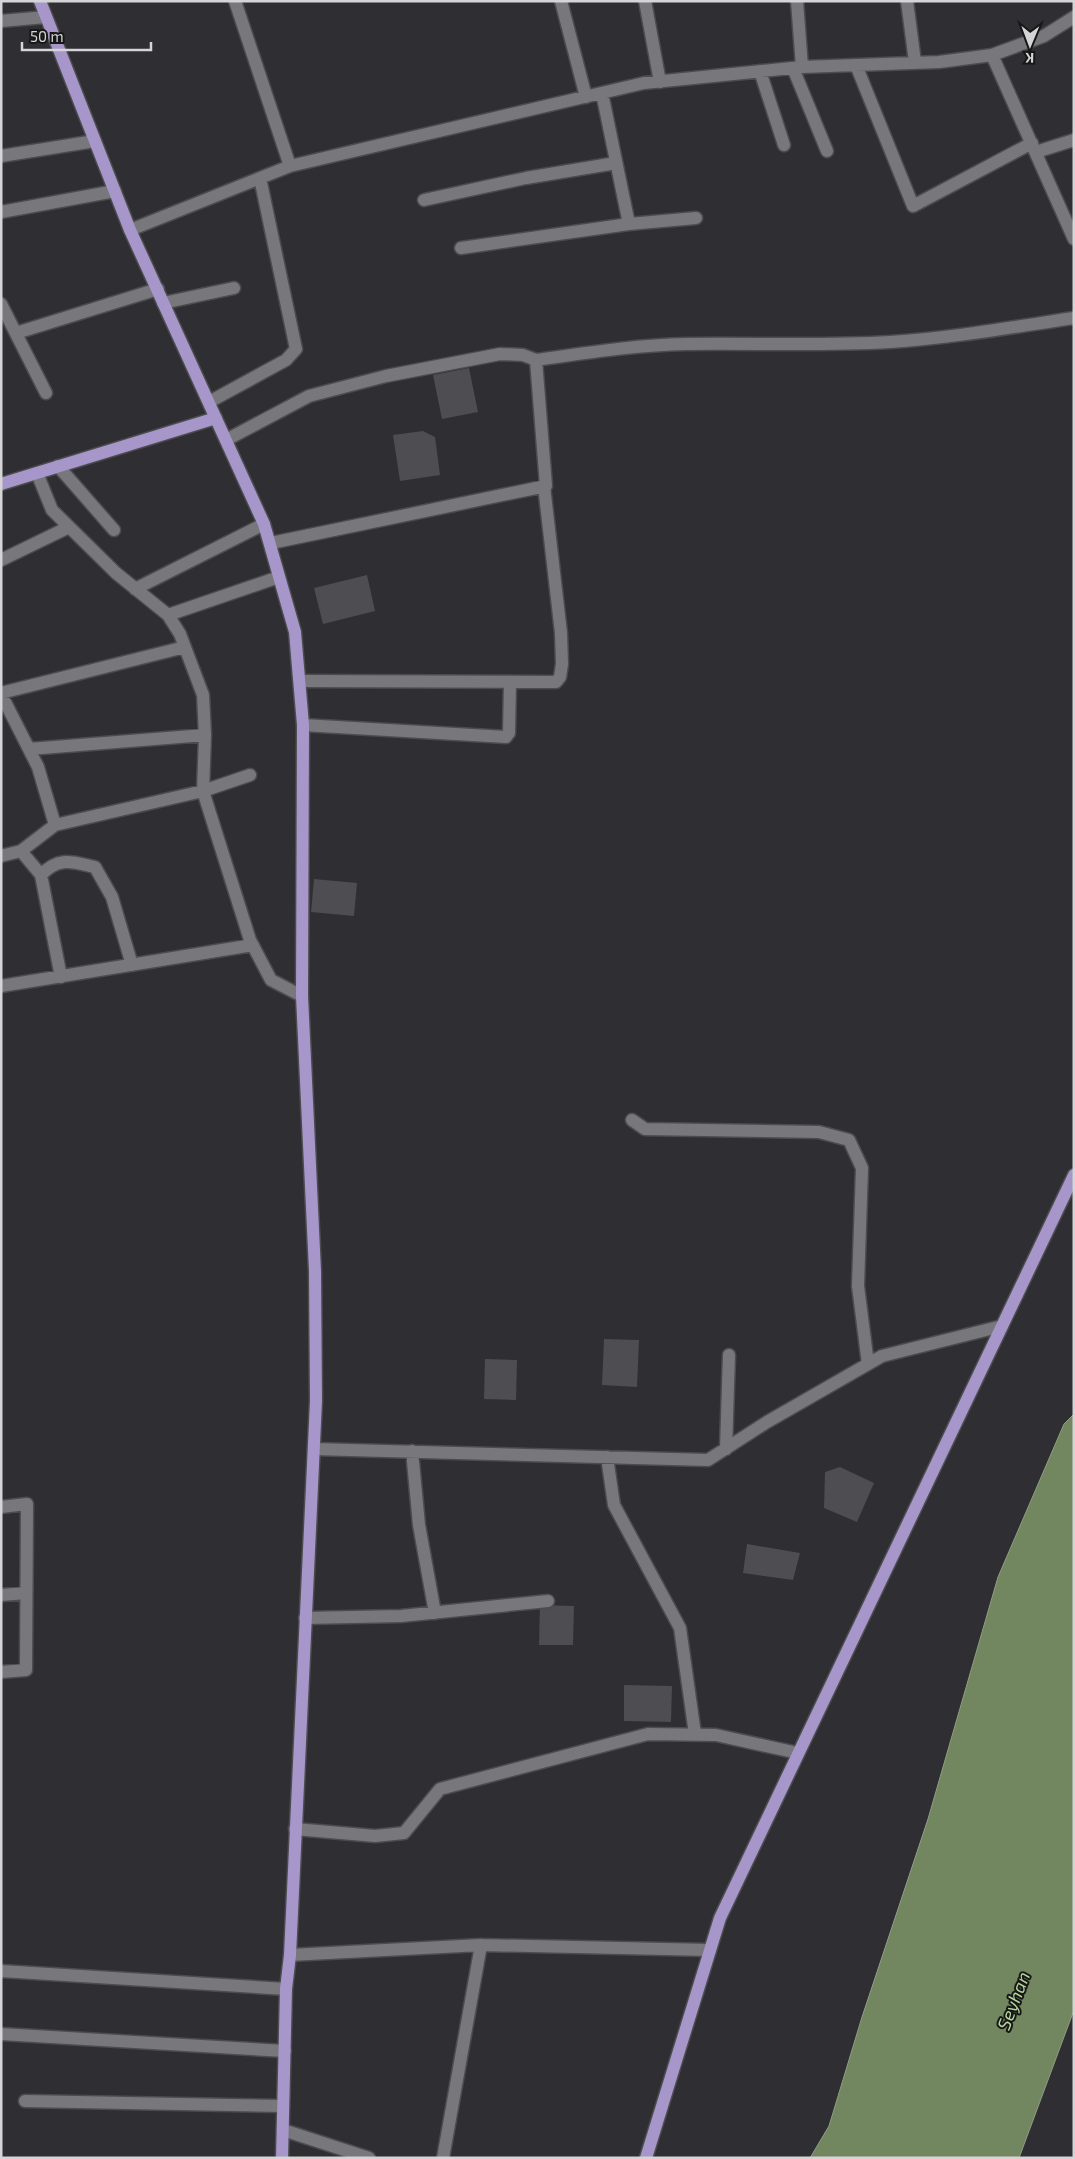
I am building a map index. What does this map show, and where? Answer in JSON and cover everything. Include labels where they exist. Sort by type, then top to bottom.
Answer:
[{"type":"main road","points":[[40,1],[130,230],[264,524],[295,632],[303,725],[302,996],[315,1271],[316,1401],[290,1954],[286,1989],[282,2158]]},
{"type":"main road","points":[[3,481],[37,473],[216,418]]},
{"type":"main road","points":[[646,2158],[720,1918],[1074,1175]]},
{"type":"street","points":[[235,1],[290,166]]},
{"type":"street","points":[[561,1],[586,97]]},
{"type":"street","points":[[645,1],[660,82]]},
{"type":"street","points":[[797,1],[798,67],[827,151]]},
{"type":"street","points":[[907,1],[915,62]]},
{"type":"street","points":[[1,21],[46,17]]},
{"type":"street","points":[[130,230],[290,166],[602,93],[660,82],[798,67],[939,62],[992,55],[1044,36],[1074,17]]},
{"type":"street","points":[[992,55],[1074,239]]},
{"type":"street","points":[[856,65],[913,206],[1034,148],[1074,140]]},
{"type":"street","points":[[760,71],[784,145]]},
{"type":"street","points":[[602,93],[629,224]]},
{"type":"street","points":[[1,156],[95,141]]},
{"type":"street","points":[[424,200],[526,178],[616,163]]},
{"type":"street","points":[[209,402],[286,360],[296,350],[260,178]]},
{"type":"street","points":[[1,212],[114,191]]},
{"type":"street","points":[[461,248],[629,224],[696,218]]},
{"type":"street","points":[[163,303],[234,288]]},
{"type":"street","points":[[16,332],[158,289]]},
{"type":"street","points":[[1,304],[46,393]]},
{"type":"street","points":[[226,440],[309,396],[386,376],[500,354],[522,355],[536,360],[637,347],[686,344],[791,346],[891,342],[942,337],[1074,318]]},
{"type":"street","points":[[300,681],[556,682],[560,677],[562,664],[561,633],[544,486],[546,486],[536,360]]},
{"type":"street","points":[[58,466],[114,530]]},
{"type":"street","points":[[37,473],[52,510],[116,574],[168,615],[185,647],[203,695],[205,735],[203,791],[252,944],[271,980],[302,996]]},
{"type":"street","points":[[271,543],[544,486]]},
{"type":"street","points":[[135,589],[264,524]]},
{"type":"street","points":[[1,560],[69,527]]},
{"type":"street","points":[[168,615],[279,577]]},
{"type":"street","points":[[55,824],[38,767],[2,697],[185,647]]},
{"type":"street","points":[[303,725],[506,737],[510,733],[510,682]]},
{"type":"street","points":[[29,749],[205,735]]},
{"type":"street","points":[[1,856],[20,852],[55,824],[203,791],[250,775]]},
{"type":"street","points":[[20,852],[41,875],[61,977]]},
{"type":"street","points":[[41,875],[50,865],[67,861],[95,867],[112,897],[132,965]]},
{"type":"street","points":[[1,986],[252,944]]},
{"type":"street","points":[[632,1120],[645,1129],[819,1132],[849,1140],[862,1168],[858,1286],[868,1364]]},
{"type":"street","points":[[314,1449],[708,1460],[768,1422],[882,1356],[1002,1326]]},
{"type":"street","points":[[726,1449],[729,1356]]},
{"type":"street","points":[[412,1451],[419,1525],[435,1612]]},
{"type":"street","points":[[607,1457],[614,1505],[680,1628],[695,1734]]},
{"type":"street","points":[[1,1507],[27,1504],[26,1670],[1,1672]]},
{"type":"street","points":[[1,1595],[26,1593]]},
{"type":"street","points":[[305,1618],[401,1616],[548,1601]]},
{"type":"street","points":[[295,1829],[376,1836],[404,1833],[440,1789],[648,1734],[716,1735],[798,1753]]},
{"type":"street","points":[[443,2158],[481,1945]]},
{"type":"street","points":[[290,1954],[481,1945],[710,1950]]},
{"type":"street","points":[[1,1971],[286,1989]]},
{"type":"street","points":[[1,2034],[285,2051]]},
{"type":"street","points":[[25,2101],[284,2106]]},
{"type":"street","points":[[283,2130],[369,2158]]},
{"type":"water","name":"Seyhan","points":[[1074,1414],[1074,2010],[1019,2158],[810,2158],[829,2126],[862,2017],[928,1819],[998,1577],[1064,1424]]},
{"type":"building","points":[[469,368],[478,412],[442,419],[433,375]]},
{"type":"building","points":[[423,431],[435,437],[440,475],[400,481],[393,435]]},
{"type":"building","points":[[367,575],[375,611],[323,624],[314,588]]},
{"type":"building","points":[[314,879],[357,883],[354,916],[311,912]]},
{"type":"building","points":[[604,1339],[639,1340],[637,1387],[602,1385]]},
{"type":"building","points":[[485,1359],[517,1360],[516,1400],[484,1399]]},
{"type":"building","points":[[840,1467],[874,1483],[857,1522],[824,1508],[825,1472]]},
{"type":"building","points":[[747,1544],[800,1553],[793,1580],[743,1573]]},
{"type":"building","points":[[540,1605],[574,1606],[573,1645],[539,1645]]},
{"type":"building","points":[[624,1685],[672,1686],[671,1722],[624,1721]]}]
